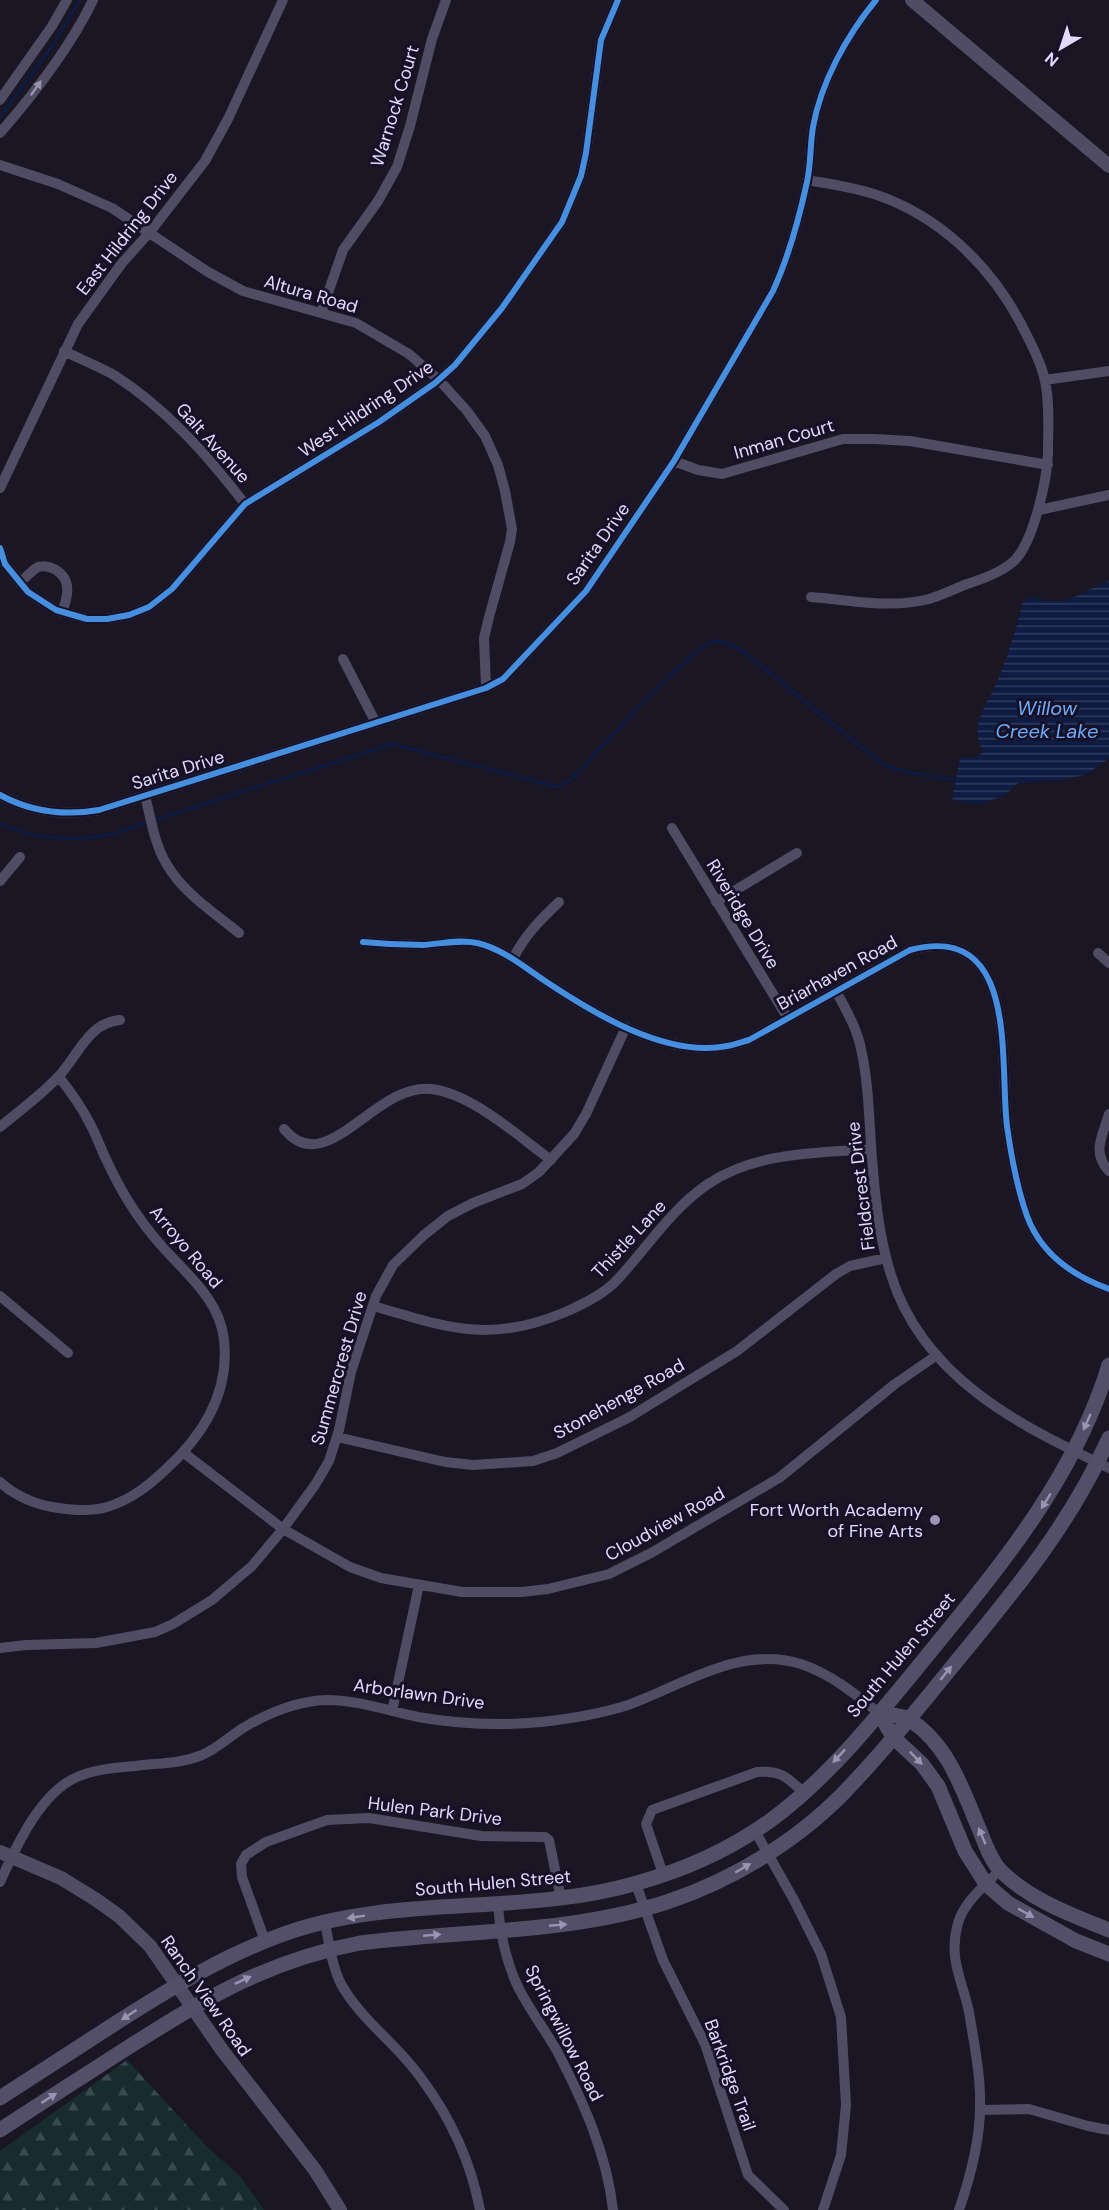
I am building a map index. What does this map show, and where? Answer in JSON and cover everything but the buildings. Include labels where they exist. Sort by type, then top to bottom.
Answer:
[{"type":"main road","name":"South Hulen Street","points":[[0,2098],[178,1984],[265,1941],[291,1931],[325,1923],[433,1906],[498,1905],[561,1899],[636,1884],[690,1865],[755,1831],[804,1793],[879,1713],[1010,1553],[1043,1505],[1075,1451],[1109,1365]]},
{"type":"main road","points":[[0,2130],[192,2007],[262,1971],[330,1949],[404,1938],[574,1924],[612,1917],[708,1886],[766,1854],[804,1828],[835,1802],[909,1719],[1040,1558],[1103,1465],[1109,1438]]},
{"type":"main road","name":"Arborlawn Drive","points":[[879,1713],[909,1719]]},
{"type":"main road","name":"Arborlawn Drive","points":[[879,1713],[893,1737],[922,1764],[938,1786],[965,1851],[986,1884],[1008,1903],[1076,1941],[1109,1954]]},
{"type":"main road","points":[[909,1719],[946,1756],[959,1779],[984,1840],[1000,1870],[1049,1904],[1109,1930]]},
{"type":"street","points":[[0,100],[52,27],[67,0]]},
{"type":"street","points":[[0,133],[26,103],[84,18],[93,0]]},
{"type":"street","name":"East Hildring Drive","points":[[1,481],[78,324],[122,263],[150,232],[205,162],[228,119],[283,0]]},
{"type":"street","name":"Warnock Court","points":[[321,313],[342,250],[378,201],[397,167],[432,39],[446,0]]},
{"type":"street","name":"West Hildring Drive","points":[[0,551],[5,564],[28,592],[56,610],[87,619],[107,619],[129,615],[149,607],[172,589],[245,504],[379,422],[439,380],[455,365],[502,308],[562,222],[581,176],[601,40],[618,0]]},
{"type":"street","name":"Sarita Drive","points":[[0,795],[31,808],[71,814],[99,810],[486,688],[503,679],[586,591],[674,461],[751,329],[780,275],[792,243],[807,180],[813,126],[823,92],[852,33],[876,0]]},
{"type":"street","points":[[912,0],[1109,166]]},
{"type":"street","name":"Altura Road","points":[[0,165],[58,184],[112,208],[208,272],[243,291],[356,323],[409,354],[439,380],[467,411],[485,436],[498,465],[512,529],[484,638],[486,688]]},
{"type":"street","points":[[807,180],[848,187],[876,195],[932,223],[979,262],[996,282],[1028,337],[1045,380],[1048,409],[1048,465],[1038,510],[1025,546],[1015,560],[981,580],[928,599],[903,603],[872,603],[811,597]]},
{"type":"street","name":"Galt Avenue","points":[[64,351],[113,375],[172,419],[213,462],[245,504]]},
{"type":"street","points":[[1045,380],[1109,372]]},
{"type":"street","name":"Inman Court","points":[[674,461],[698,470],[722,474],[843,439],[874,439],[910,441],[1048,465]]},
{"type":"street","points":[[1038,510],[1109,495]]},
{"type":"street","points":[[20,583],[38,567],[49,566],[62,574],[68,586],[67,600],[62,612]]},
{"type":"street","points":[[343,659],[376,723]]},
{"type":"street","points":[[145,796],[165,862],[179,881],[239,933]]},
{"type":"street","name":"Riveridge Drive","points":[[672,828],[787,1017]]},
{"type":"street","points":[[716,902],[797,853]]},
{"type":"street","points":[[0,881],[20,857]]},
{"type":"street","points":[[513,959],[530,932],[559,902]]},
{"type":"street","name":"Briarhaven Road","points":[[363,942],[395,946],[477,943],[513,959],[567,995],[626,1028],[674,1044],[699,1047],[726,1047],[749,1040],[910,950],[925,946],[952,948],[980,964],[996,995],[1001,1021],[1007,1126],[1027,1216],[1048,1251],[1060,1262],[1074,1274],[1109,1289]]},
{"type":"street","points":[[1098,953],[1109,963]]},
{"type":"street","name":"Fieldcrest Drive","points":[[836,991],[849,1015],[861,1048],[875,1200],[886,1258],[897,1293],[907,1311],[937,1355],[986,1402],[1016,1421],[1103,1465]]},
{"type":"street","points":[[0,1127],[59,1077],[92,1032],[110,1021],[120,1020]]},
{"type":"street","name":"Summercrest Drive","points":[[0,1648],[96,1643],[155,1632],[173,1624],[212,1600],[252,1566],[283,1528],[324,1469],[337,1437],[351,1372],[372,1305],[393,1265],[423,1235],[448,1216],[473,1203],[522,1184],[551,1160],[586,1114],[626,1028]]},
{"type":"street","name":"Arroyo Road","points":[[0,1482],[6,1488],[38,1504],[71,1509],[105,1508],[130,1498],[149,1486],[184,1453],[207,1422],[217,1400],[224,1366],[221,1324],[203,1290],[159,1243],[122,1191],[78,1102],[59,1077]]},
{"type":"street","points":[[284,1129],[297,1143],[319,1145],[332,1141],[391,1098],[405,1092],[428,1088],[447,1091],[467,1099],[551,1160]]},
{"type":"street","points":[[1109,1114],[1099,1148],[1101,1162],[1109,1171]]},
{"type":"street","name":"Thistle Lane","points":[[372,1305],[438,1325],[467,1330],[511,1329],[546,1320],[599,1295],[616,1282],[678,1210],[708,1184],[742,1167],[783,1156],[871,1149]]},
{"type":"street","name":"Stonehenge Road","points":[[337,1437],[445,1462],[473,1465],[533,1461],[557,1453],[628,1418],[737,1351],[836,1274],[850,1266],[886,1258]]},
{"type":"street","points":[[0,1296],[68,1353]]},
{"type":"street","name":"Cloudview Road","points":[[184,1453],[283,1528],[350,1567],[381,1578],[462,1592],[522,1592],[556,1588],[609,1574],[651,1553],[779,1478],[895,1384],[937,1355]]},
{"type":"street","points":[[392,1711],[419,1585]]},
{"type":"street","name":"Arborlawn Drive","points":[[0,1882],[6,1854],[40,1808],[62,1786],[78,1776],[103,1770],[177,1763],[199,1756],[214,1749],[268,1714],[304,1704],[327,1700],[370,1706],[420,1717],[487,1724],[550,1721],[625,1706],[724,1665],[748,1660],[767,1660],[790,1662],[818,1671],[850,1690],[879,1713]]},
{"type":"street","points":[[663,1874],[645,1824],[652,1810],[757,1772],[773,1771],[786,1776],[804,1793]]},
{"type":"street","name":"Hulen Park Drive","points":[[265,1941],[242,1876],[241,1864],[246,1855],[266,1842],[327,1820],[369,1818],[482,1836],[545,1837],[549,1840],[561,1899]]},
{"type":"street","points":[[755,1831],[821,1954],[841,2017],[846,2105],[841,2155],[823,2210]]},
{"type":"street","name":"Ranch View Road","points":[[6,1854],[61,1878],[119,1916],[150,1946],[239,2073],[315,2170],[340,2210]]},
{"type":"street","points":[[959,2210],[973,2160],[980,2110],[980,2086],[968,2010],[954,1954],[959,1920],[976,1894],[1000,1870]]},
{"type":"street","name":"Barkridge Trail","points":[[636,1884],[663,1960],[705,2044],[748,2175],[783,2210]]},
{"type":"street","name":"Springwillow Road","points":[[498,1905],[500,1930],[506,1955],[519,1988],[556,2049],[591,2123],[606,2172],[613,2210]]},
{"type":"street","points":[[325,1923],[330,1949],[341,1983],[358,2009],[421,2077],[448,2118],[477,2192],[480,2210]]},
{"type":"street","points":[[980,2110],[1029,2109],[1109,2130]]},
{"type":"green space","points":[[127,2060],[206,2146],[240,2176],[264,2210],[0,2210],[0,2151]]},
{"type":"water","name":"Willow Creek Lake","points":[[1109,581],[1109,758],[1088,774],[1063,780],[1018,783],[1004,796],[980,804],[952,799],[960,758],[975,758],[983,752],[977,729],[979,720],[1003,666],[1023,602],[1030,597],[1054,601],[1064,600]]},
{"type":"waterway","points":[[0,117],[53,45],[80,0]]},
{"type":"waterway","points":[[154,820],[392,744],[558,787],[575,776],[670,676],[706,645],[717,641],[740,649],[881,763],[910,773],[959,781]]},
{"type":"waterway","points":[[0,823],[38,836],[81,838],[107,835],[148,822]]},
{"type":"cycle path","points":[[0,548],[5,564],[28,592],[56,610],[87,619],[107,619],[129,615],[149,607],[172,589],[245,504],[379,422],[435,383],[455,365],[502,308],[562,222],[581,176],[601,40],[618,0]]},
{"type":"cycle path","points":[[0,795],[12,801],[48,811],[73,813],[99,810],[486,688],[503,679],[586,591],[674,461],[773,291],[789,251],[801,210],[808,175],[813,127],[822,93],[845,44],[876,0]]},
{"type":"cycle path","points":[[363,942],[423,945],[464,941],[487,946],[513,959],[585,1006],[631,1030],[655,1039],[704,1048],[730,1046],[749,1040],[910,950],[945,947],[970,956],[987,976],[997,1003],[1002,1035],[1007,1126],[1020,1194],[1027,1216],[1041,1242],[1060,1262],[1083,1277],[1109,1289]]},
{"type":"place","name":"Fort Worth Academy of Fine Arts","points":[[935,1520]]}]
